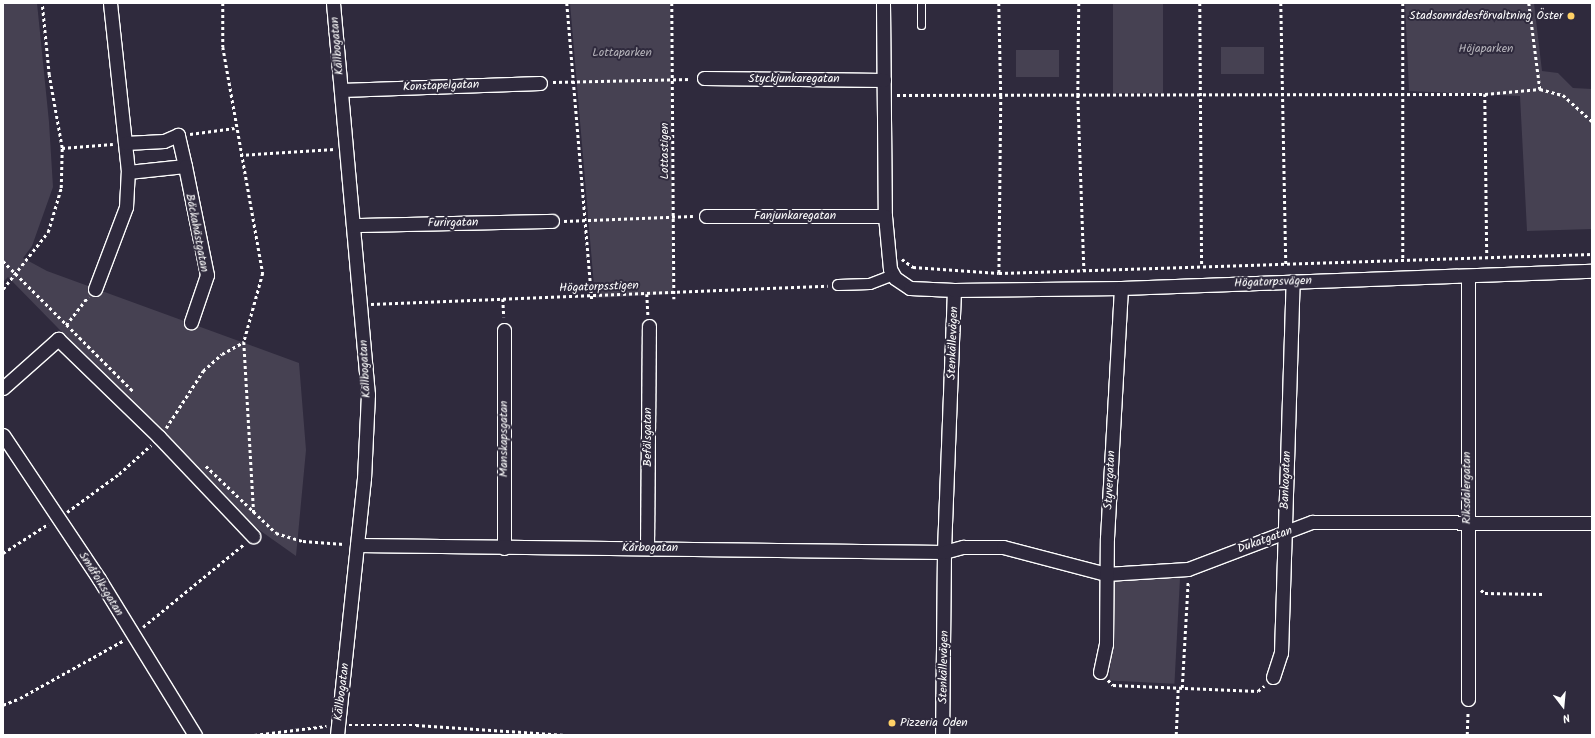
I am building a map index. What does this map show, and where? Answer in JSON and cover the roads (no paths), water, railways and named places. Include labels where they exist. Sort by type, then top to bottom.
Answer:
[{"type":"street","points":[[95,289],[126,207],[128,172],[110,3]]},
{"type":"street","name":"Källbogatan","points":[[333,3],[342,90],[368,394],[364,478],[338,730]]},
{"type":"street","points":[[838,285],[870,284],[893,274],[889,263],[885,216],[883,3]]},
{"type":"street","name":"Styckjunkaregatan","points":[[704,78],[884,80]]},
{"type":"street","name":"Konstapelgatan","points":[[342,90],[540,83]]},
{"type":"street","name":"Bäckahästgatan","points":[[125,143],[164,141],[178,135],[207,275],[191,322]]},
{"type":"street","points":[[128,172],[185,166]]},
{"type":"street","name":"Fanjunkaregatan","points":[[706,216],[885,216]]},
{"type":"street","name":"Furirgatan","points":[[354,225],[552,221]]},
{"type":"street","name":"Högatorpsvägen","points":[[954,290],[1121,288],[1592,272]]},
{"type":"street","name":"Stenkällevägen","points":[[893,274],[902,285],[910,288],[954,290],[944,552],[942,735]]},
{"type":"street","name":"Riksdalergatan","points":[[1468,276],[1466,523],[1468,699]]},
{"type":"street","name":"Bankogatan","points":[[1273,677],[1281,653],[1293,281]]},
{"type":"street","name":"Styvergatan","points":[[1100,672],[1106,644],[1106,574],[1121,288]]},
{"type":"street","name":"Befälsgatan","points":[[647,548],[648,326]]},
{"type":"street","name":"Manskapsgatan","points":[[504,330],[504,548]]},
{"type":"street","points":[[3,388],[58,339],[159,438],[253,536]]},
{"type":"street","name":"Småfolksgatan","points":[[3,435],[99,579],[195,735]]},
{"type":"street","name":"Dukatgatan","points":[[944,552],[963,547],[1003,547],[1106,574],[1188,568],[1312,522],[1592,523]]},
{"type":"street","name":"Kårbogatan","points":[[357,545],[504,548],[647,548],[944,552]]},
{"type":"lane","points":[[921,3],[921,25]]},
{"type":"place","name":"Stadsområdesförvaltning Öster","points":[[1571,16]]},
{"type":"place","name":"Pizzeria Oden","points":[[892,723]]},
{"type":"park label","name":"Höjaparken","points":[[1486,49]]},
{"type":"park label","name":"Lottaparken","points":[[622,53]]}]
